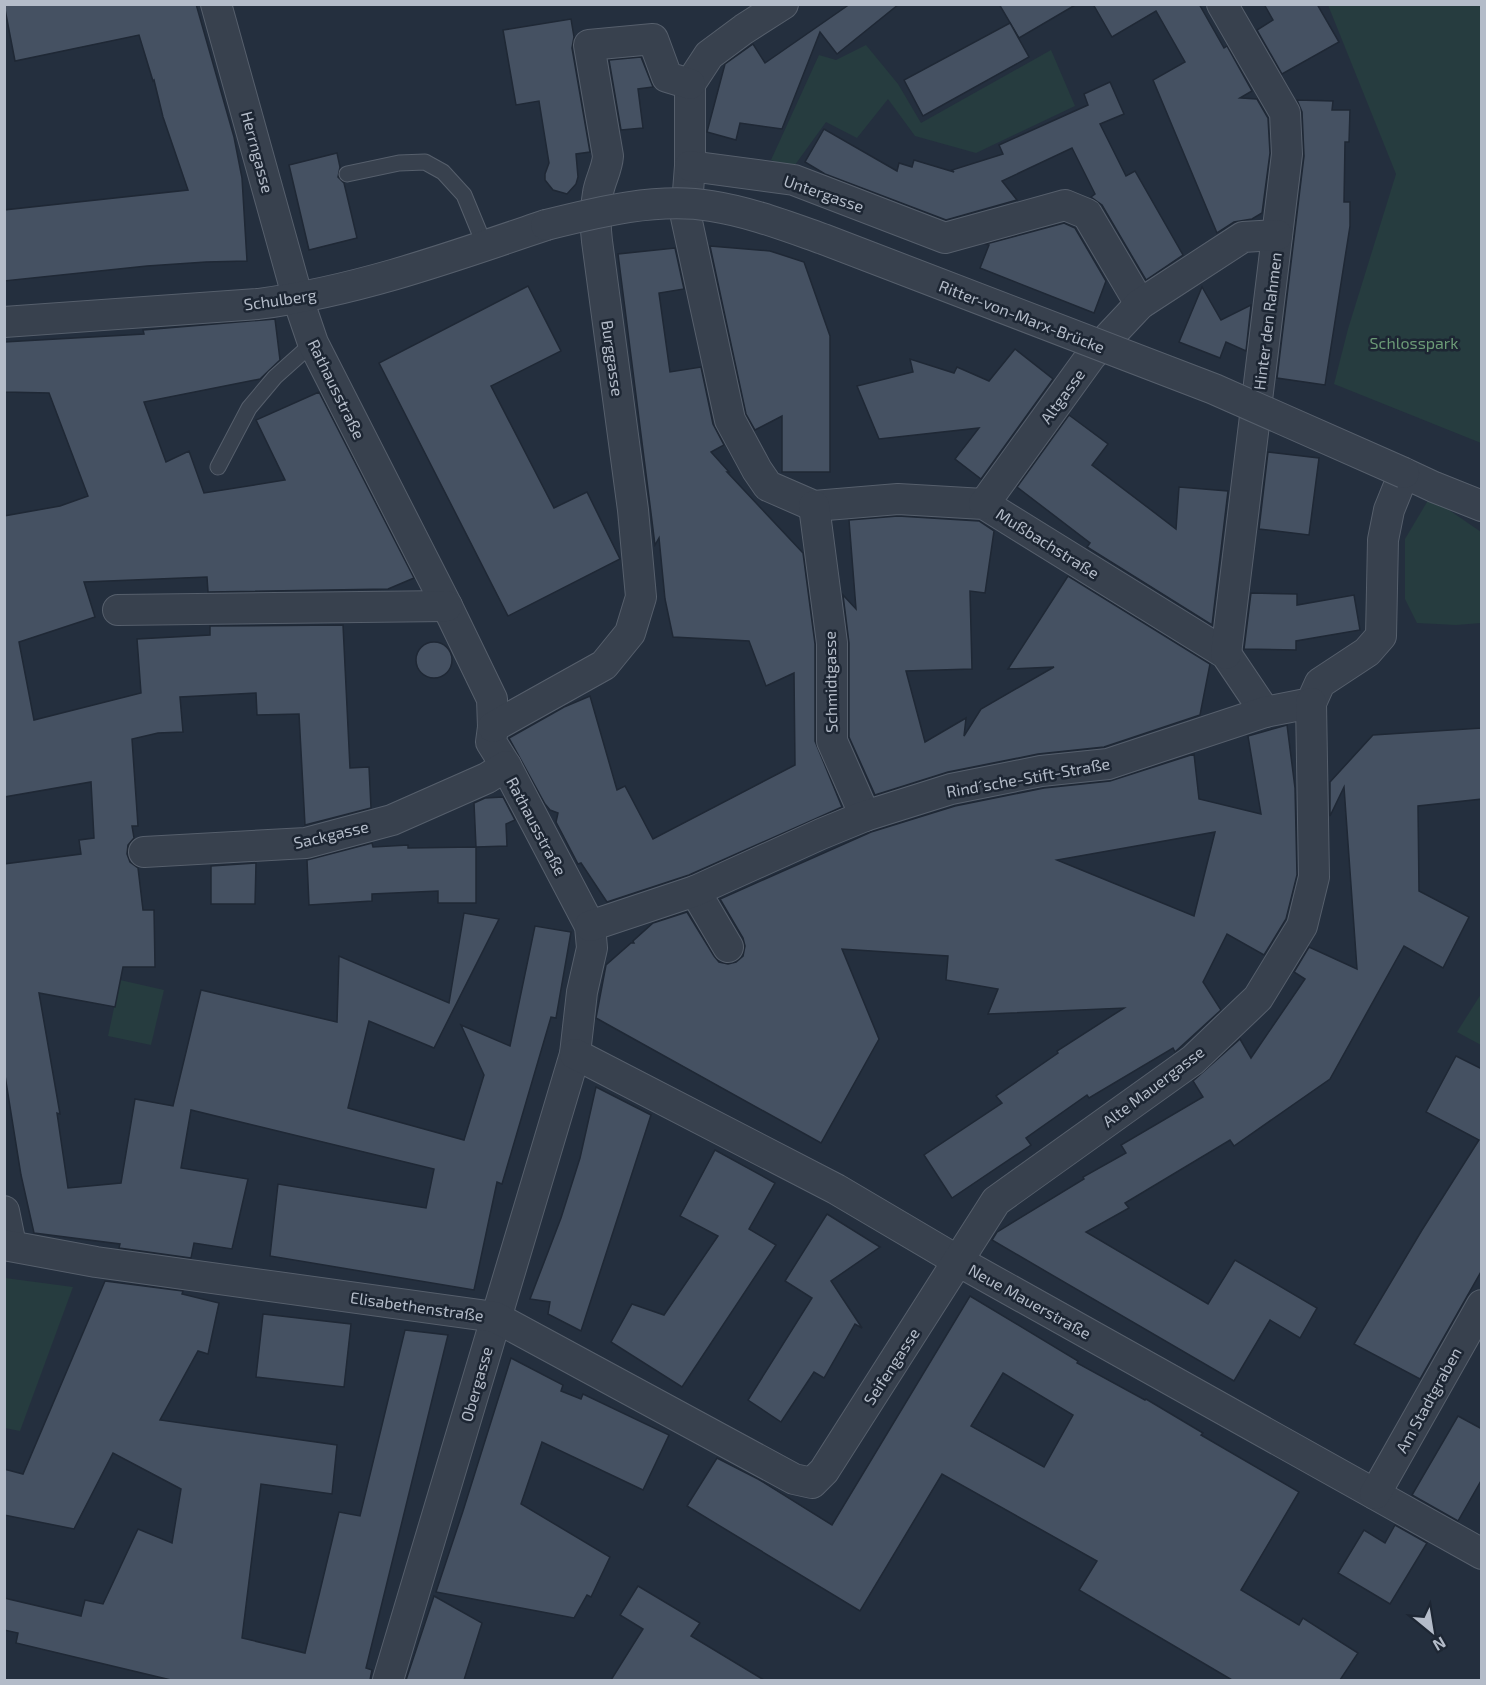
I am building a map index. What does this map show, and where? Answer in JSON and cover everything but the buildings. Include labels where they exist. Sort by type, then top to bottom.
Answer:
[{"type":"street","name":"Herrngasse","points":[[216,4],[298,299]]},
{"type":"street","points":[[595,222],[686,217],[690,166],[690,84],[709,55],[783,4]]},
{"type":"street","name":"Hinter den Rahmen","points":[[1222,4],[1286,113],[1287,154],[1226,654]]},
{"type":"street","name":"Burggasse","points":[[493,727],[604,664],[630,633],[641,597],[633,510],[595,222],[598,191],[607,167],[608,156],[589,45],[653,39],[667,77],[690,84]]},
{"type":"street","name":"Untergasse","points":[[690,166],[794,180],[945,238],[1065,205],[1087,214],[1140,304]]},
{"type":"street","name":"Ritter-von-Marx-Brücke","points":[[546,225],[607,210],[657,204],[710,206],[763,218],[1214,389],[1482,506]]},
{"type":"street","name":"Mußbachstraße","points":[[686,217],[730,420],[768,486],[814,506],[898,499],[984,504],[1226,654],[1265,712]]},
{"type":"street","name":"Schulberg","points":[[4,322],[258,304],[298,299],[344,289],[546,225]]},
{"type":"street","name":"Altgasse","points":[[984,504],[1091,356],[1140,304],[1243,237],[1277,235]]},
{"type":"street","name":"Rathausstraße","points":[[298,299],[313,343],[492,699],[491,742],[506,766],[590,926],[592,948],[582,992],[575,1054]]},
{"type":"street","points":[[1311,703],[1320,683],[1367,652],[1381,636],[1383,540],[1389,510],[1404,473]]},
{"type":"street","name":"Schmidtgasse","points":[[814,506],[832,643],[832,741],[865,816]]},
{"type":"street","points":[[118,610],[447,606]]},
{"type":"street","name":"Rind´sche-Stift-Straße","points":[[590,926],[695,891],[865,816],[951,789],[1041,771],[1108,764],[1265,712],[1311,703]]},
{"type":"street","name":"Alte Mauergasse","points":[[958,1261],[996,1201],[1193,1060],[1258,998],[1302,926],[1314,878],[1311,703]]},
{"type":"street","name":"Sackgasse","points":[[144,852],[306,843],[392,820],[487,778],[506,766]]},
{"type":"street","points":[[695,891],[728,947]]},
{"type":"street","name":"Neue Mauerstraße","points":[[575,1054],[836,1189],[958,1261],[1482,1554]]},
{"type":"street","name":"Obergasse","points":[[388,1680],[575,1054]]},
{"type":"street","points":[[4,1211],[8,1245]]},
{"type":"street","name":"Elisabethenstraße","points":[[8,1245],[96,1262],[495,1317],[794,1479],[812,1483],[824,1471]]},
{"type":"street","name":"Seifengasse","points":[[824,1471],[958,1261]]},
{"type":"street","name":"Am Stadtgraben","points":[[1375,1494],[1482,1305]]},
{"type":"lane","points":[[347,174],[399,162],[425,162],[443,172],[464,195],[485,246]]},
{"type":"lane","points":[[218,467],[249,408],[275,377],[313,343]]},
{"type":"green space","name":"Schlosspark","points":[[1328,5],[1481,5],[1481,443],[1334,384],[1348,329],[1396,174]]},
{"type":"green space","points":[[866,45],[898,84],[921,123],[1051,50],[1075,106],[976,153],[915,136],[888,99],[857,138],[826,122],[792,169],[771,160],[819,55],[836,60]]},
{"type":"green space","points":[[1430,497],[1481,532],[1481,623],[1456,625],[1417,623],[1405,599],[1405,539]]},
{"type":"green space","points":[[120,980],[164,990],[151,1045],[108,1036]]},
{"type":"green space","points":[[1481,994],[1482,1045],[1457,1032]]},
{"type":"green space","points":[[5,1278],[73,1287],[20,1431],[5,1428]]}]
